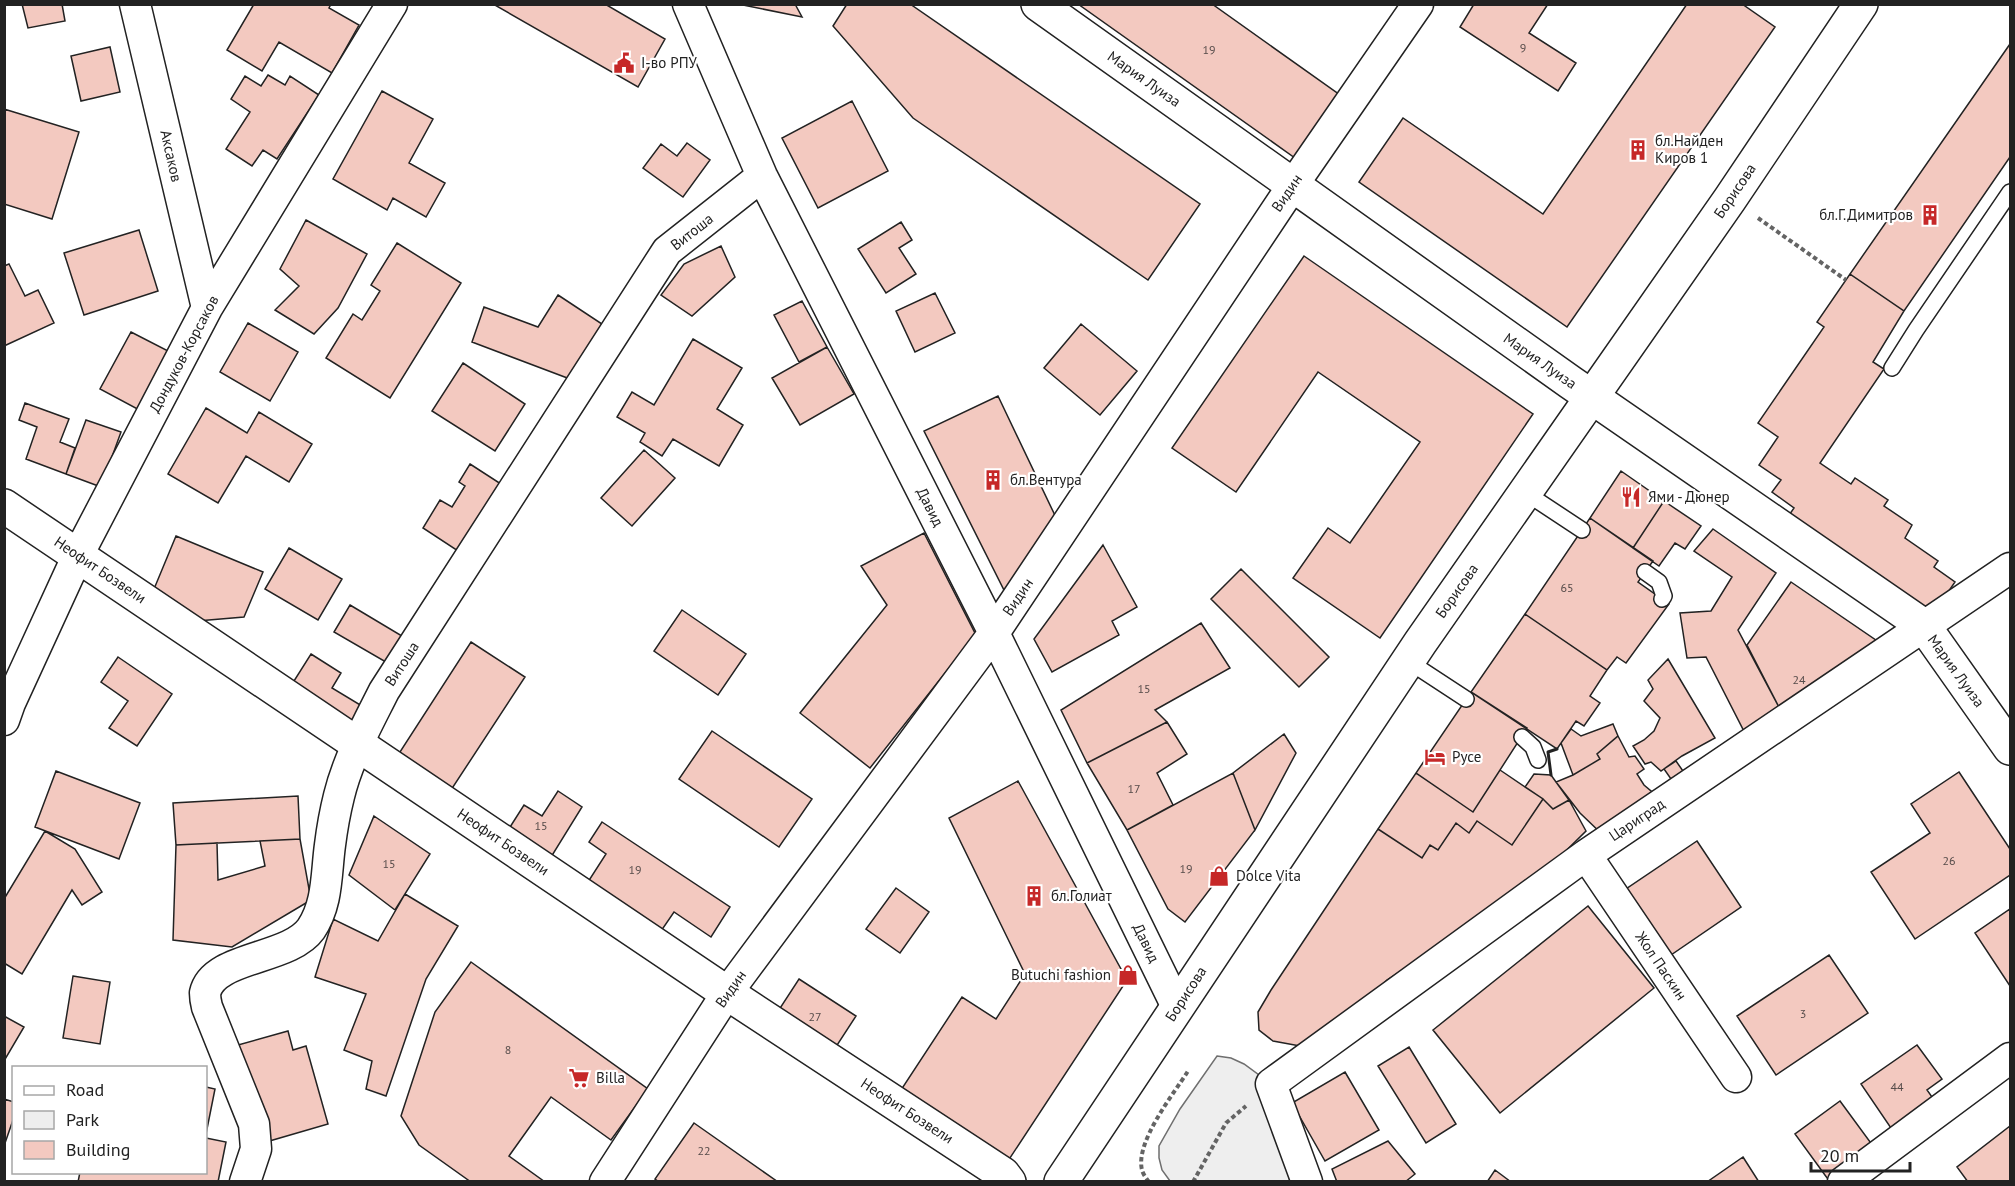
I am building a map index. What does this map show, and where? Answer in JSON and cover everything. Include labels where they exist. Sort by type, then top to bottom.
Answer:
[{"type":"main road","name":"Мария Луиза","points":[[1038,4],[1591,397],[1924,626],[2010,747]]},
{"type":"main road","name":"Борисова","points":[[1061,1182],[1408,661],[1730,199],[1861,4]]},
{"type":"main road","name":"Неофит Бозвели","points":[[4,506],[1006,1178]]},
{"type":"main road","points":[[1006,1178],[1054,1182]]},
{"type":"street","name":"Аксаков","points":[[135,4],[207,308]]},
{"type":"street","name":"Дондуков-Корсаков","points":[[4,720],[78,555],[207,308],[392,4]]},
{"type":"street","name":"Давид","points":[[688,4],[762,176],[994,633],[1177,1007]]},
{"type":"street","name":"Видин","points":[[605,1182],[727,993],[994,633],[1293,185],[1418,4]]},
{"type":"street","name":"Витоша","points":[[245,1182],[256,1149],[254,1124],[207,1007],[205,994],[211,981],[220,972],[293,944],[309,931],[319,915],[325,892],[330,842],[339,795],[357,743],[391,681],[667,251],[762,176]]},
{"type":"street","name":"Цариград","points":[[1271,1084],[1586,855],[2010,568]]},
{"type":"street","name":"Жол Паскин","points":[[1586,855],[1736,1077]]},
{"type":"street","points":[[1843,1182],[2010,1058]]},
{"type":"street","points":[[1271,1084],[1307,1182]]},
{"type":"lane","points":[[1892,368],[2010,192]]},
{"type":"lane","points":[[1526,493],[1582,530]]},
{"type":"lane","points":[[1645,572],[1659,582],[1663,589],[1662,599]]},
{"type":"lane","points":[[1408,661],[1466,699]]},
{"type":"lane","points":[[1522,736],[1533,747],[1538,760]]},
{"type":"path","points":[[1730,199],[1846,280]]},
{"type":"path","points":[[1149,1182],[1142,1172],[1141,1157],[1146,1137],[1188,1071]]},
{"type":"path","points":[[1193,1182],[1226,1123],[1271,1084]]},
{"type":"green space","points":[[1217,1056],[1231,1058],[1259,1075],[1290,1181],[1170,1181],[1162,1170],[1159,1146],[1180,1109]]},
{"type":"building","points":[[22,4],[62,4],[65,21],[28,28]]},
{"type":"building","points":[[254,4],[331,4],[329,8],[359,25],[332,73],[279,42],[262,71],[227,50]]},
{"type":"building","name":"I-во РПУ","points":[[493,4],[605,4],[665,39],[638,87]]},
{"type":"building","points":[[738,4],[795,4],[802,17]]},
{"type":"building","points":[[847,4],[910,4],[1200,204],[1148,280],[913,118],[833,26]]},
{"type":"building","points":[[1078,4],[1212,4],[1340,95],[1295,158]]},
{"type":"building","points":[[1474,4],[1548,4],[1529,33],[1576,63],[1558,91],[1460,27]]},
{"type":"building","name":"бл.Найден Киров 1","points":[[1687,4],[1742,4],[1775,27],[1567,327],[1359,182],[1403,118],[1543,214]]},
{"type":"building","name":"бл.Г.Димитров","points":[[2010,44],[2010,157],[1904,311],[1850,274]]},
{"type":"building","points":[[110,47],[120,92],[81,101],[71,56]]},
{"type":"building","points":[[268,75],[285,85],[290,76],[319,95],[277,159],[263,150],[252,166],[226,149],[250,112],[231,99],[245,76],[261,86]]},
{"type":"building","points":[[382,91],[433,119],[409,163],[445,183],[426,217],[393,198],[387,210],[333,179]]},
{"type":"building","points":[[852,101],[888,171],[818,208],[782,138]]},
{"type":"building","points":[[4,109],[79,132],[52,219],[4,204]]},
{"type":"building","points":[[687,143],[710,160],[683,197],[643,168],[661,144],[677,156]]},
{"type":"building","points":[[306,220],[367,254],[338,308],[314,334],[275,310],[299,286],[280,269]]},
{"type":"building","points":[[901,222],[912,240],[899,248],[916,274],[886,293],[858,249]]},
{"type":"building","points":[[139,230],[158,291],[84,315],[64,253]]},
{"type":"building","points":[[397,243],[461,283],[390,398],[326,358],[353,314],[362,320],[380,291],[371,285]]},
{"type":"building","points":[[721,246],[735,277],[692,316],[661,295],[684,264]]},
{"type":"building","points":[[1304,256],[1533,414],[1380,638],[1293,578],[1328,528],[1350,543],[1420,442],[1318,372],[1236,492],[1172,448]]},
{"type":"building","points":[[9,264],[25,296],[38,290],[54,323],[4,346],[4,266]]},
{"type":"building","points":[[1850,274],[1904,311],[1873,362],[1884,369],[1820,463],[1851,484],[1855,478],[1888,500],[1884,506],[1912,525],[1905,538],[1938,561],[1934,567],[1955,582],[1931,617],[1787,518],[1794,508],[1772,492],[1781,480],[1759,465],[1778,437],[1758,423],[1824,327],[1817,322]]},
{"type":"building","points":[[935,293],[955,333],[915,352],[896,311]]},
{"type":"building","points":[[558,295],[602,324],[570,379],[472,342],[484,307],[538,327]]},
{"type":"building","points":[[802,301],[827,347],[799,362],[774,315]]},
{"type":"building","points":[[248,323],[298,352],[270,401],[220,372]]},
{"type":"building","points":[[1081,324],[1137,371],[1100,415],[1044,368]]},
{"type":"building","points":[[131,332],[174,354],[143,412],[100,389]]},
{"type":"building","points":[[693,339],[742,368],[717,409],[743,425],[719,466],[673,439],[662,456],[640,442],[645,433],[617,417],[632,392],[654,405]]},
{"type":"building","points":[[827,347],[854,394],[800,425],[772,378]]},
{"type":"building","points":[[463,363],[525,404],[495,451],[432,411]]},
{"type":"building","name":"бл.Вентура","points":[[998,396],[1061,528],[1008,598],[924,431]]},
{"type":"building","points":[[25,403],[69,419],[60,442],[75,448],[66,474],[26,459],[37,427],[19,420]]},
{"type":"building","points":[[206,408],[247,433],[259,412],[312,444],[289,482],[246,456],[218,503],[168,474]]},
{"type":"building","points":[[86,420],[121,432],[101,487],[66,474]]},
{"type":"building","points":[[644,450],[675,478],[632,526],[601,498]]},
{"type":"building","points":[[470,464],[501,484],[458,551],[423,528],[440,500],[452,507],[465,486],[459,482]]},
{"type":"building","points":[[1621,471],[1664,501],[1633,548],[1590,518]]},
{"type":"building","points":[[1664,501],[1701,526],[1685,549],[1675,543],[1659,566],[1633,548]]},
{"type":"building","points":[[1590,518],[1653,561],[1638,582],[1669,604],[1626,663],[1617,657],[1607,670],[1525,614]]},
{"type":"building","points":[[1713,529],[1776,573],[1738,630],[1782,713],[1748,739],[1706,657],[1687,658],[1680,613],[1711,611],[1732,577],[1694,551]]},
{"type":"building","points":[[924,533],[980,643],[960,654],[870,768],[800,713],[887,605],[861,566]]},
{"type":"building","points":[[176,536],[263,572],[244,617],[197,621],[149,601]]},
{"type":"building","points":[[1103,545],[1137,607],[1112,621],[1119,635],[1052,672],[1034,639]]},
{"type":"building","points":[[289,548],[342,579],[318,620],[265,589]]},
{"type":"building","points":[[1241,569],[1329,657],[1299,687],[1211,599]]},
{"type":"building","points":[[1791,582],[1886,647],[1782,713],[1747,645]]},
{"type":"building","points":[[350,605],[407,639],[391,665],[334,632]]},
{"type":"building","points":[[682,610],[746,654],[718,695],[654,651]]},
{"type":"building","points":[[1525,614],[1607,670],[1590,696],[1600,703],[1584,726],[1576,721],[1557,749],[1471,692]]},
{"type":"building","points":[[1201,623],[1230,668],[1155,710],[1167,722],[1087,763],[1061,710]]},
{"type":"building","points":[[471,642],[525,677],[451,790],[398,755]]},
{"type":"building","points":[[311,654],[341,673],[332,688],[362,706],[347,730],[287,692]]},
{"type":"building","points":[[118,657],[172,694],[137,746],[109,728],[128,701],[101,682]]},
{"type":"building","points":[[1668,659],[1715,738],[1682,756],[1661,771],[1651,762],[1645,764],[1633,746],[1654,731],[1660,718],[1644,701],[1653,689],[1648,680]]},
{"type":"building","points":[[1471,692],[1527,728],[1473,812],[1416,773]]},
{"type":"building","points":[[1167,722],[1187,754],[1157,773],[1173,805],[1127,830],[1087,763]]},
{"type":"building","points":[[1613,724],[1618,736],[1597,754],[1600,759],[1573,775],[1561,743],[1571,729],[1581,736]]},
{"type":"building","points":[[712,731],[812,799],[779,847],[679,779]]},
{"type":"building","points":[[1284,734],[1296,753],[1255,830],[1233,773]]},
{"type":"building","points":[[1618,736],[1629,757],[1635,756],[1644,769],[1637,774],[1644,785],[1657,796],[1605,837],[1580,813],[1556,782],[1600,759],[1597,754]]},
{"type":"building","points":[[1676,761],[1683,771],[1671,779],[1664,769]]},
{"type":"building","points":[[1500,770],[1543,799],[1512,845],[1477,821],[1469,833],[1456,823],[1438,850],[1430,845],[1422,858],[1378,829],[1416,773],[1473,812]]},
{"type":"building","points":[[56,771],[140,803],[119,859],[35,827]]},
{"type":"building","points":[[1959,772],[2010,849],[2010,875],[1915,939],[1871,872],[1930,833],[1911,804]]},
{"type":"building","points":[[1233,773],[1255,830],[1185,922],[1168,909],[1127,830]]},
{"type":"building","points":[[1534,774],[1551,775],[1569,800],[1553,809],[1525,787]]},
{"type":"building","name":"бл.Голиат","points":[[1018,781],[1127,980],[1006,1164],[899,1093],[962,997],[996,1019],[1025,974],[949,818]]},
{"type":"building","points":[[558,791],[582,807],[548,862],[505,835],[524,805],[542,816]]},
{"type":"building","points":[[298,796],[300,839],[176,845],[173,803]]},
{"type":"building","points":[[1543,799],[1553,809],[1569,800],[1586,831],[1526,890],[1387,980],[1347,1020],[1300,1046],[1273,1041],[1259,1030],[1258,1012],[1271,990],[1378,829],[1422,858],[1430,845],[1438,850],[1456,823],[1469,833],[1477,821],[1512,845]]},
{"type":"building","points":[[374,816],[430,854],[395,910],[349,875]]},
{"type":"building","points":[[602,822],[730,907],[711,937],[674,912],[659,934],[586,885],[606,854],[589,842]]},
{"type":"building","points":[[45,831],[75,849],[102,892],[82,905],[72,890],[22,974],[4,963],[4,899]]},
{"type":"building","points":[[300,839],[311,900],[232,947],[173,940],[176,845],[217,843],[218,880],[265,866],[260,841]]},
{"type":"building","points":[[1697,841],[1741,907],[1668,957],[1623,891]]},
{"type":"building","points":[[896,888],[929,912],[900,953],[866,929]]},
{"type":"building","points":[[405,894],[458,926],[426,979],[386,1096],[366,1089],[372,1061],[344,1050],[366,994],[315,977],[333,919],[378,941]]},
{"type":"building","points":[[1588,906],[1654,988],[1500,1113],[1433,1030]]},
{"type":"building","points":[[2010,909],[2010,986],[1975,933]]},
{"type":"building","points":[[1829,955],[1868,1013],[1776,1075],[1737,1016]]},
{"type":"building","points":[[471,962],[648,1089],[611,1140],[551,1097],[509,1156],[545,1182],[471,1182],[419,1145],[401,1116],[435,1012]]},
{"type":"building","points":[[73,976],[110,982],[100,1044],[63,1038]]},
{"type":"building","points":[[799,979],[856,1016],[830,1056],[773,1019]]},
{"type":"building","points":[[4,1016],[24,1027],[4,1061]]},
{"type":"building","points":[[288,1031],[293,1050],[306,1046],[328,1124],[266,1142],[238,1045]]},
{"type":"building","points":[[1917,1045],[1942,1079],[1927,1090],[1937,1104],[1895,1134],[1861,1084]]},
{"type":"building","points":[[1409,1047],[1456,1124],[1426,1143],[1378,1066]]},
{"type":"building","points":[[1345,1072],[1379,1130],[1325,1161],[1292,1103]]},
{"type":"building","points":[[207,1087],[215,1089],[207,1129]]},
{"type":"building","points":[[4,1099],[12,1101],[12,1123],[4,1146]]},
{"type":"building","points":[[1840,1101],[1876,1150],[1830,1182],[1795,1134]]},
{"type":"building","points":[[694,1123],[778,1182],[659,1182],[655,1179]]},
{"type":"building","points":[[2010,1126],[2010,1182],[1968,1182],[1957,1167]]},
{"type":"building","points":[[207,1138],[226,1142],[218,1182],[78,1182],[80,1174],[207,1174]]},
{"type":"building","points":[[1388,1141],[1415,1174],[1405,1182],[1337,1182],[1332,1169]]},
{"type":"building","points":[[1743,1157],[1759,1182],[1707,1182]]},
{"type":"building","points":[[1495,1170],[1511,1182],[1487,1182]]},
{"type":"wall","points":[[1551,775],[1548,752],[1557,749]]},
{"type":"place","name":"I-во РПУ","points":[[624,63]]},
{"type":"place","name":"бл.Найден Киров 1","points":[[1638,150]]},
{"type":"place","name":"бл.Г.Димитров","points":[[1930,215]]},
{"type":"place","name":"бл.Вентура","points":[[993,480]]},
{"type":"place","name":"Ями - Дюнер","points":[[1631,497]]},
{"type":"place","name":"Русе","points":[[1435,757]]},
{"type":"place","name":"Dolce Vita","points":[[1219,876]]},
{"type":"place","name":"бл.Голиат","points":[[1034,896]]},
{"type":"place","name":"Butuchi fashion","points":[[1128,975]]},
{"type":"place","name":"Billa","points":[[579,1078]]}]
